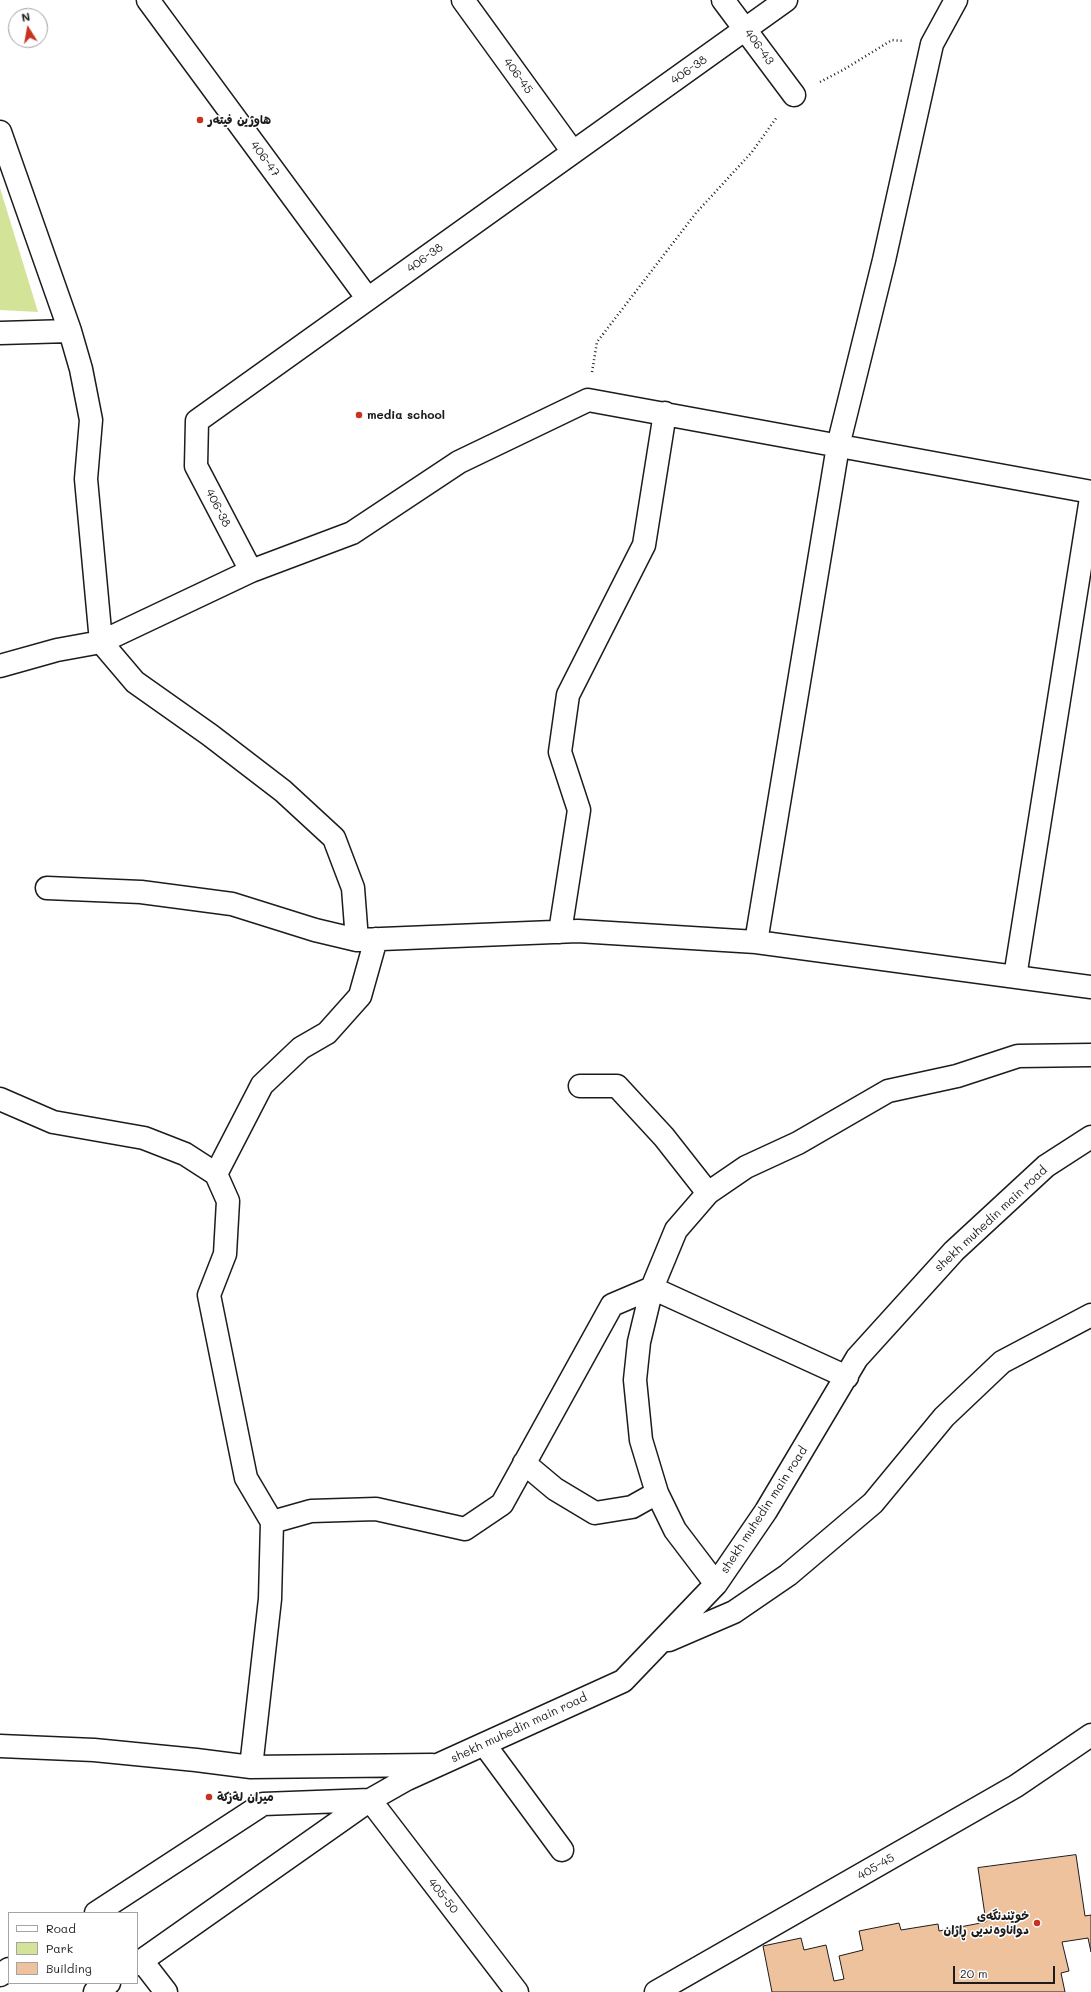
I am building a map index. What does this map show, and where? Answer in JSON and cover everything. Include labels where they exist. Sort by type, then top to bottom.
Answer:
[{"type":"street","name":"406-47","points":[[148,0],[368,299]]},
{"type":"street","name":"406-45","points":[[463,0],[573,152]]},
{"type":"street","name":"406-43","points":[[723,0],[794,95]]},
{"type":"street","name":"406-38","points":[[251,571],[196,466],[197,421],[786,0]]},
{"type":"street","points":[[756,942],[838,446],[884,260],[932,44],[956,0]]},
{"type":"street","points":[[0,132],[70,331],[81,369],[91,420],[86,479],[101,642],[136,682],[210,734],[282,791],[334,838],[353,888],[366,939],[360,996],[327,1033],[301,1048],[262,1085],[216,1174]]},
{"type":"street","points":[[0,333],[70,331]]},
{"type":"street","points":[[0,666],[57,650],[101,642],[251,571],[352,533],[460,462],[588,400],[1091,492]]},
{"type":"street","points":[[560,932],[579,810],[560,752],[568,695],[644,545],[665,413]]},
{"type":"street","points":[[1015,977],[1091,498]]},
{"type":"street","points":[[0,654],[57,650]]},
{"type":"street","points":[[47,888],[141,892],[232,904],[315,930],[366,939],[578,931],[756,942],[1091,987]]},
{"type":"street","points":[[716,1584],[676,1530],[657,1493],[641,1440],[635,1380],[639,1342],[652,1288],[676,1230],[708,1193],[746,1167],[798,1143],[888,1091],[957,1076],[1018,1056],[1091,1055]]},
{"type":"street","points":[[580,1086],[617,1086],[664,1137],[708,1193]]},
{"type":"street","points":[[0,1099],[53,1122],[144,1138],[185,1154],[216,1174],[228,1201],[225,1254],[209,1295],[246,1478],[272,1522],[270,1599],[251,1767]]},
{"type":"street","name":"shekh muhedin main road","points":[[139,1963],[370,1800],[407,1779],[624,1680],[716,1584],[766,1511],[847,1378],[857,1358],[954,1251],[1046,1166],[1091,1137]]},
{"type":"street","points":[[272,1522],[311,1511],[376,1509],[465,1529],[502,1504],[612,1305],[652,1288],[847,1378]]},
{"type":"street","points":[[660,1644],[734,1612],[788,1575],[874,1503],[944,1417],[1002,1362],[1091,1315]]},
{"type":"street","points":[[524,1463],[555,1489],[595,1513],[632,1507],[657,1493]]},
{"type":"street","name":"405-45","points":[[656,1992],[1016,1786],[1091,1735]]},
{"type":"street","points":[[484,1744],[562,1850]]},
{"type":"street","points":[[0,1746],[94,1750],[251,1767],[439,1764]]},
{"type":"street","points":[[98,1912],[264,1804],[370,1800]]},
{"type":"street","name":"405-50","points":[[370,1800],[517,1992]]},
{"type":"street","points":[[139,1963],[166,1992]]},
{"type":"street","points":[[95,1992],[107,1984]]},
{"type":"path","points":[[588,400],[597,342],[696,213],[752,152],[794,95],[843,70],[892,40],[932,44]]},
{"type":"green space","points":[[0,188],[38,312],[0,310]]},
{"type":"building","name":"خوێندنگەی دواناوەندیی ڕاژان","points":[[1076,1855],[1085,1916],[1091,1915],[1091,1952],[1088,1938],[1062,1942],[1069,1971],[1061,1973],[1065,1992],[772,1992],[763,1946],[801,1938],[804,1950],[826,1945],[834,1981],[844,1979],[839,1956],[863,1950],[859,1931],[899,1923],[901,1930],[938,1924],[939,1931],[986,1922],[978,1868]]},
{"type":"place","name":"هاوژین فیتەر","points":[[200,120]]},
{"type":"place","name":"media school","points":[[359,415]]},
{"type":"place","name":"ميران لةزكة","points":[[209,1797]]},
{"type":"place","name":"خوێندنگەی دواناوەندیی ڕاژان","points":[[1037,1923]]}]
